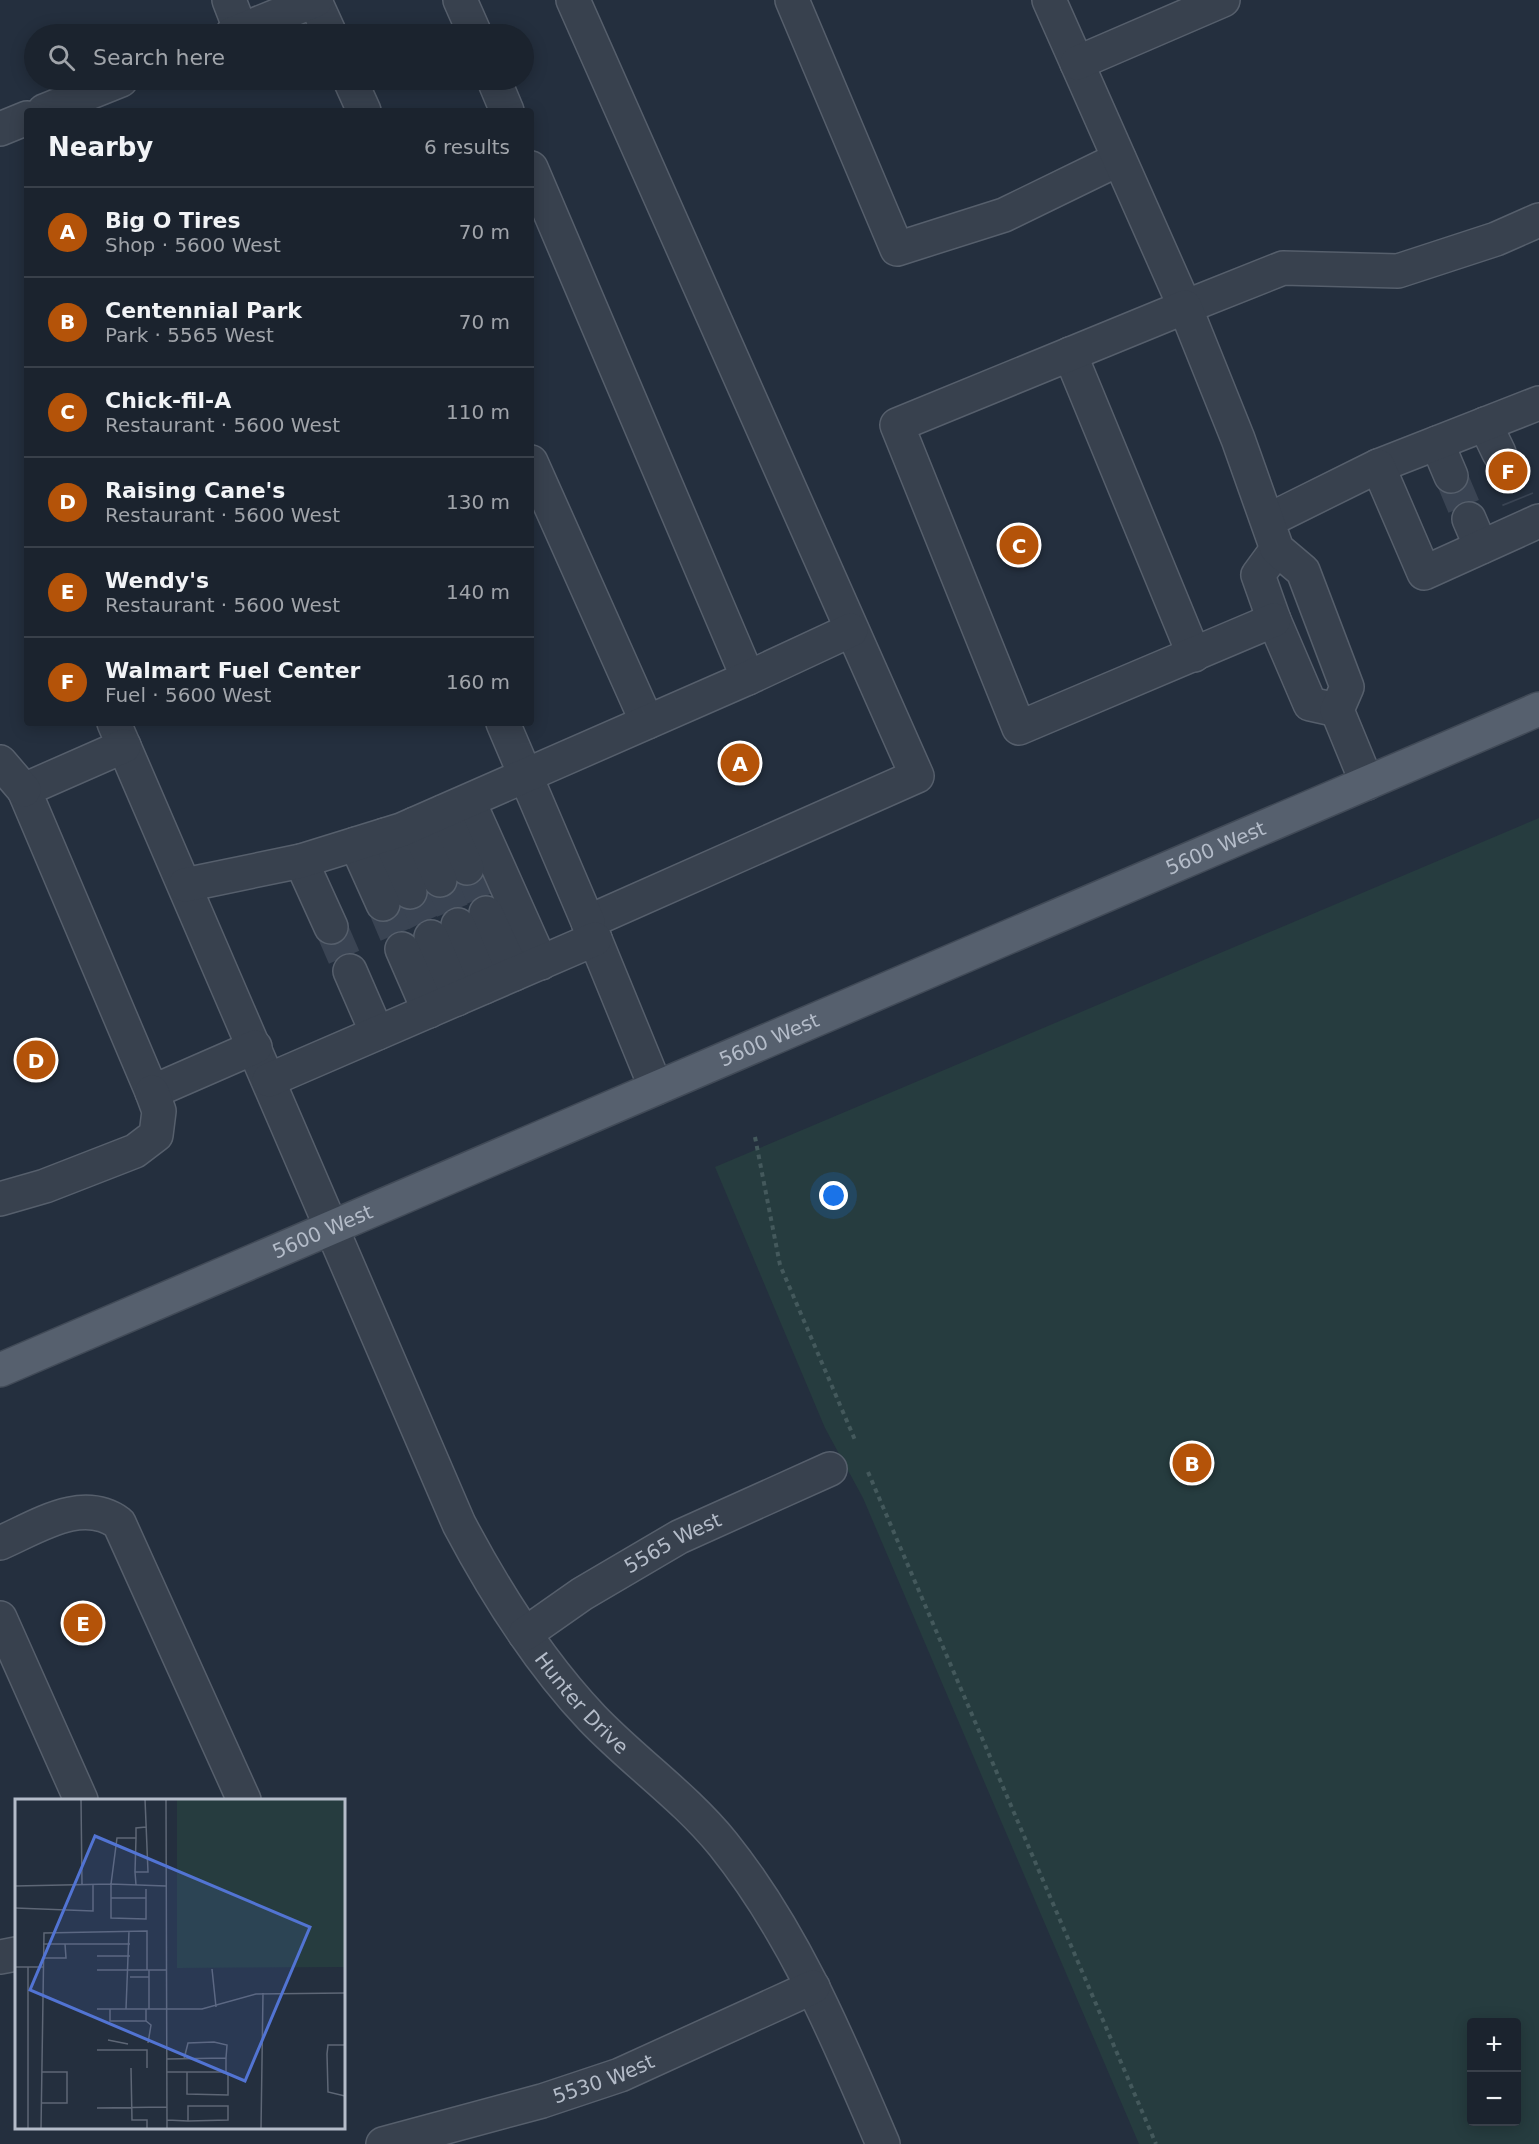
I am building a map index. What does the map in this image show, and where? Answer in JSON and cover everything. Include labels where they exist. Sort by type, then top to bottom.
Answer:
[{"type":"main road","name":"5600 West","points":[[0,1370],[1539,709]]},
{"type":"street","points":[[229,0],[234,24]]},
{"type":"street","points":[[258,24],[315,0],[326,24]]},
{"type":"street","points":[[460,0],[471,24]]},
{"type":"street","points":[[269,1080],[527,968],[591,931],[917,776],[573,0]]},
{"type":"street","points":[[792,0],[897,249],[1004,215],[1119,159]]},
{"type":"street","points":[[1049,0],[1185,307],[1273,535],[1303,571],[1347,687],[1337,710],[1367,783]]},
{"type":"street","points":[[1077,63],[1223,0]]},
{"type":"street","points":[[52,108],[97,90]]},
{"type":"street","points":[[355,90],[363,108]]},
{"type":"street","points":[[498,90],[506,108]]},
{"type":"street","points":[[0,129],[24,119]]},
{"type":"street","points":[[534,175],[748,678]]},
{"type":"street","points":[[1274,620],[1019,728],[897,425],[1283,268],[1398,271],[1496,239],[1539,220]]},
{"type":"street","points":[[1070,354],[1194,655]]},
{"type":"street","points":[[1337,710],[1310,704],[1274,620],[1258,575],[1273,535],[1378,466],[1538,406]]},
{"type":"street","points":[[1485,424],[1499,453]]},
{"type":"street","points":[[1437,443],[1451,476]]},
{"type":"street","points":[[1378,466],[1424,573],[1475,533],[1529,515]]},
{"type":"street","points":[[534,469],[647,722]]},
{"type":"street","points":[[185,885],[301,861],[414,823],[748,678],[851,630]]},
{"type":"street","points":[[504,726],[656,1088]]},
{"type":"street","points":[[24,790],[119,734]]},
{"type":"street","name":"Hunter Drive","points":[[119,734],[459,1524],[498,1594],[568,1692],[698,1815],[722,1843],[779,1923],[813,1987],[883,2144]]},
{"type":"street","points":[[0,762],[24,790],[159,1111],[156,1136],[135,1151],[45,1186],[0,1199]]},
{"type":"street","points":[[414,823],[527,968]]},
{"type":"street","points":[[414,823],[425,886],[414,823]]},
{"type":"street","points":[[301,861],[331,927]]},
{"type":"street","points":[[444,931],[527,968]]},
{"type":"street","points":[[444,931],[456,999]]},
{"type":"street","points":[[444,931],[456,999]]},
{"type":"street","points":[[350,971],[377,1033]]},
{"type":"street","points":[[152,1092],[255,1047]]},
{"type":"street","name":"5565 West","points":[[525,1634],[582,1594],[679,1537],[830,1470]]},
{"type":"street","points":[[0,1543],[74,1512],[91,1511],[107,1514],[120,1523],[244,1799]]},
{"type":"street","points":[[0,1618],[81,1799]]},
{"type":"street","points":[[0,1957],[15,1954]]},
{"type":"street","name":"5530 West","points":[[383,2144],[542,2101],[620,2075],[813,1987]]},
{"type":"path","points":[[755,1137],[780,1265],[858,1447]]},
{"type":"path","points":[[867,1468],[1156,2144]]},
{"type":"green space","points":[[1539,818],[1539,2144],[1139,2144],[863,1498],[825,1428],[715,1167]]},
{"type":"tunnel","points":[[1499,453],[1518,500]]},
{"type":"tunnel","points":[[1451,476],[1469,519]]},
{"type":"tunnel","points":[[467,868],[486,913]]},
{"type":"tunnel","points":[[440,880],[458,925]]},
{"type":"tunnel","points":[[410,892],[431,937]]},
{"type":"tunnel","points":[[383,904],[402,949]]},
{"type":"tunnel","points":[[331,927],[350,971]]},
{"type":"place","name":"Walmart Fuel Center","points":[[1508,471]]},
{"type":"place","name":"Chick-fil-A","points":[[1019,545]]},
{"type":"place","name":"Big O Tires","points":[[740,763]]},
{"type":"place","name":"Raising Cane's","points":[[36,1060]]},
{"type":"place","name":"Centennial Park","points":[[1192,1463]]},
{"type":"place","name":"Wendy's","points":[[83,1623]]}]
